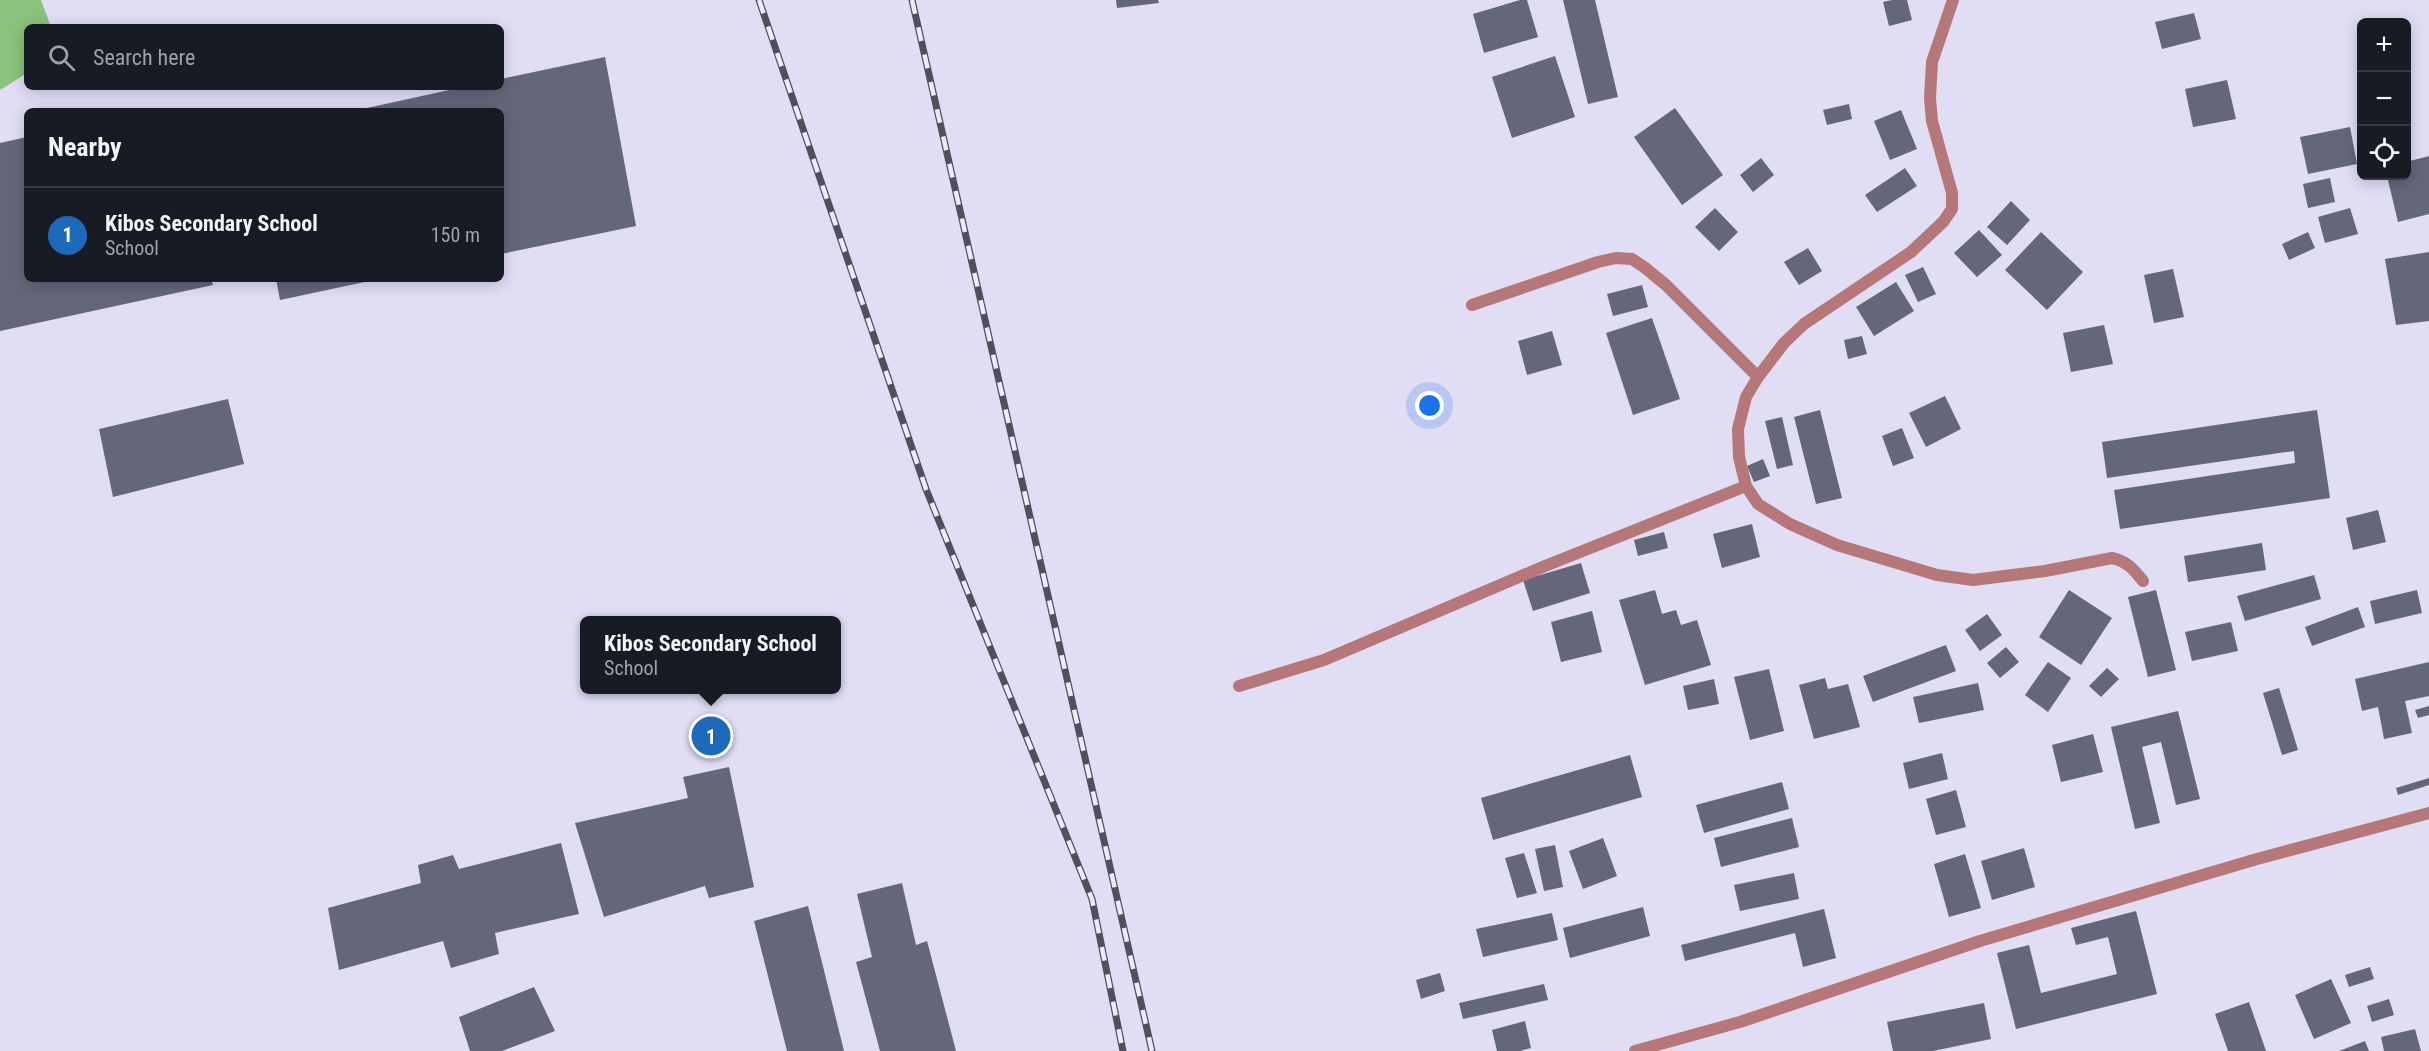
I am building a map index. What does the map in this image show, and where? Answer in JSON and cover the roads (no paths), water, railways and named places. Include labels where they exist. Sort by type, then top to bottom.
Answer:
[{"type":"street","points":[[1953,0],[1932,63],[1930,98],[1932,121],[1952,193],[1952,209],[1943,222],[1911,252],[1804,324],[1784,343],[1758,377],[1746,398],[1738,429],[1738,457],[1746,486],[1758,504],[1790,524],[1837,545],[1937,575],[1973,580],[2044,571],[2112,558],[2133,568],[2143,581]]},
{"type":"street","points":[[1472,305],[1598,262],[1616,258],[1632,259],[1666,285],[1758,377]]},
{"type":"street","points":[[1239,686],[1324,660],[1545,566],[1746,486]]},
{"type":"street","points":[[1635,1051],[1740,1022],[1980,941],[2257,859],[2429,813]]},
{"type":"railway","points":[[759,0],[926,489],[1092,899],[1123,1051]]},
{"type":"railway","points":[[912,0],[1152,1051]]},
{"type":"place","name":"Kibos Secondary School","points":[[711,736]]}]
